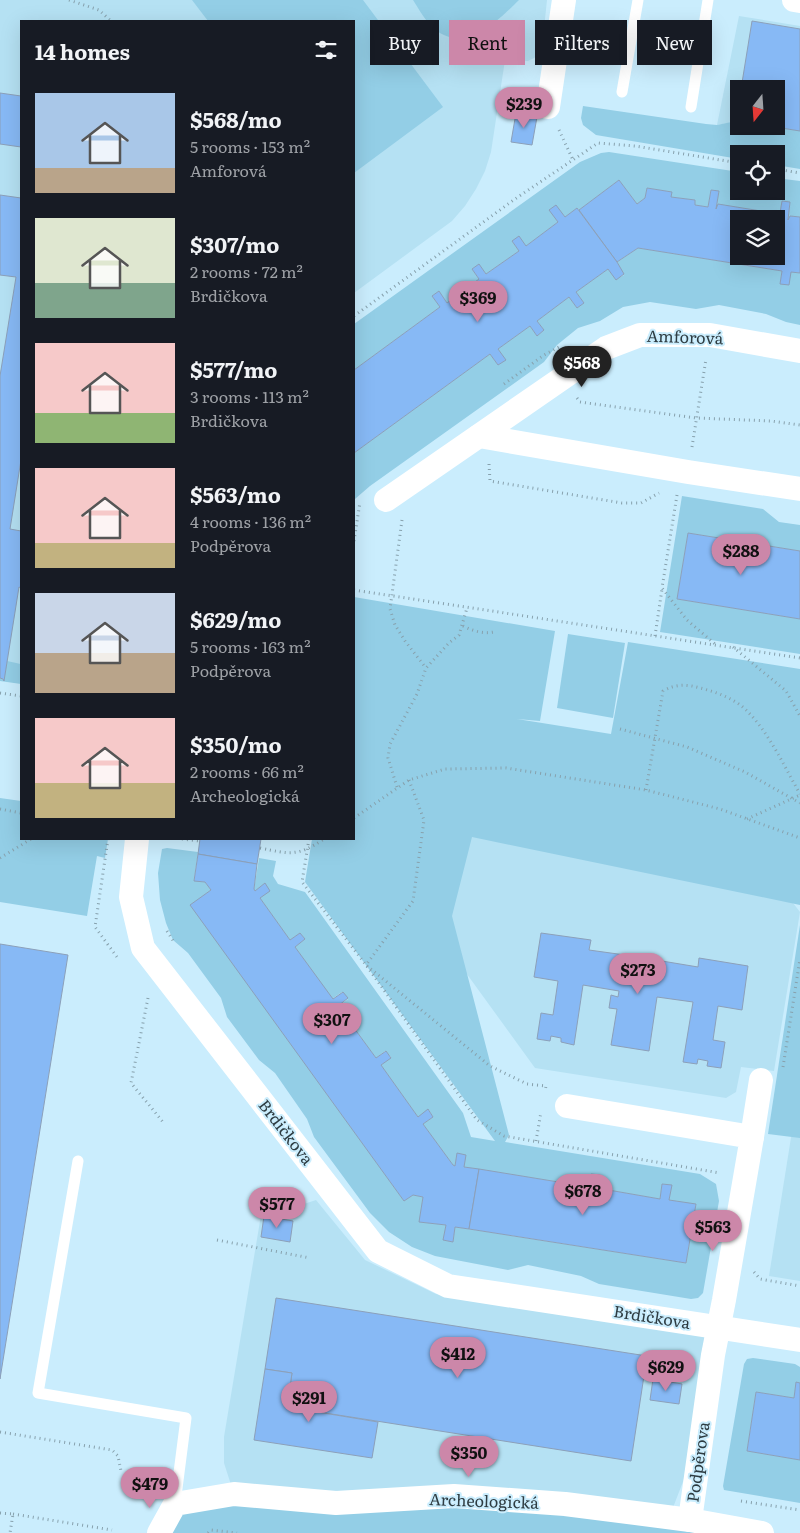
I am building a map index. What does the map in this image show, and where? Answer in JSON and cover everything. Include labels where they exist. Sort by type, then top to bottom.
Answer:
[{"type":"street","points":[[548,107],[564,0]]},
{"type":"street","points":[[794,0],[800,1]]},
{"type":"street","name":"Amforová","points":[[386,500],[606,348],[640,335],[710,335],[800,351]]},
{"type":"street","points":[[479,436],[800,489]]},
{"type":"street","name":"Brdičkova","points":[[137,840],[131,897],[143,948],[378,1251],[448,1286],[800,1340]]},
{"type":"street","name":"Podpěrova","points":[[690,1520],[717,1327],[724,1300],[761,1080]]},
{"type":"street","points":[[567,1106],[752,1137]]},
{"type":"street","name":"Archeologická","points":[[175,1504],[234,1494],[336,1503],[454,1496],[565,1504],[690,1520],[762,1533]]},
{"type":"street","points":[[159,1533],[175,1504]]},
{"type":"lane","points":[[622,92],[638,0]]},
{"type":"lane","points":[[691,107],[708,0]]},
{"type":"lane","points":[[78,1161],[38,1393],[186,1418],[175,1504]]},
{"type":"path","points":[[69,0],[99,10],[110,20]]},
{"type":"path","points":[[548,107],[573,160]]},
{"type":"path","points":[[355,315],[515,199],[598,144],[635,146],[730,162]]},
{"type":"path","points":[[785,170],[800,173]]},
{"type":"path","points":[[655,636],[678,490],[688,472],[710,335]]},
{"type":"path","points":[[544,354],[561,380],[580,402],[696,418],[771,421],[800,425]]},
{"type":"path","points":[[489,458],[490,482],[622,503]]},
{"type":"path","points":[[402,518],[390,609],[395,625],[426,668]]},
{"type":"path","points":[[662,588],[687,620],[716,644]]},
{"type":"path","points":[[355,590],[800,658]]},
{"type":"path","points":[[397,787],[388,758],[390,744],[417,694],[426,668],[459,635],[467,608]]},
{"type":"path","points":[[463,626],[474,631],[494,632]]},
{"type":"path","points":[[732,647],[786,691],[800,716]]},
{"type":"path","points":[[646,790],[663,691],[670,687],[689,685],[716,692],[745,708],[763,730],[800,794],[746,819]]},
{"type":"path","points":[[0,693],[20,696]]},
{"type":"path","points":[[620,729],[687,747],[737,768],[800,803]]},
{"type":"path","points":[[355,817],[409,780],[445,769],[506,768],[646,790],[720,808],[800,838]]},
{"type":"path","points":[[366,965],[414,901],[424,820],[409,780]]},
{"type":"path","points":[[0,809],[20,813]]},
{"type":"path","points":[[0,858],[29,840]]},
{"type":"path","points":[[191,840],[200,841]]},
{"type":"path","points":[[309,840],[302,882],[366,965],[477,1120],[504,1136],[722,1173],[724,1181]]},
{"type":"path","points":[[260,848],[287,854],[308,850],[323,840]]},
{"type":"path","points":[[164,926],[174,943]]},
{"type":"path","points":[[366,965],[490,1066],[527,1084],[546,1086],[545,1095]]},
{"type":"path","points":[[141,1032],[132,1083],[163,1122]]},
{"type":"path","points":[[536,1141],[541,1111]]},
{"type":"path","points":[[217,1240],[310,1258]]},
{"type":"path","points":[[748,1266],[760,1280],[800,1286]]},
{"type":"path","points":[[0,1432],[112,1450],[118,1456],[121,1471]]},
{"type":"path","points":[[0,1513],[112,1530]]},
{"type":"path","points":[[10,1533],[13,1514]]},
{"type":"path","points":[[208,1533],[211,1530],[237,1533]]},
{"type":"shaded area","points":[[0,0],[547,0],[545,20],[535,20],[535,58],[528,61],[525,61],[525,20],[449,20],[449,65],[504,65],[491,152],[485,171],[465,206],[452,221],[355,292],[355,20],[20,20],[20,664],[7,662],[4,681],[0,678]]},
{"type":"shaded area","points":[[192,0],[363,0],[378,20],[370,20],[370,65],[412,65],[443,107],[355,172],[355,20],[207,20]]},
{"type":"shaded area","points":[[413,0],[519,0],[498,20],[449,20],[449,37],[439,32],[439,20],[427,20]]},
{"type":"shaded area","points":[[739,16],[800,26],[800,131],[785,129],[785,80],[730,80],[730,123],[717,125]]},
{"type":"shaded area","points":[[583,106],[706,124],[717,125],[730,122],[730,135],[785,135],[785,129],[800,131],[800,169],[785,166],[785,145],[730,145],[730,157],[596,135],[583,125],[581,118]]},
{"type":"shaded area","points":[[609,152],[730,171],[730,200],[785,200],[785,179],[800,181],[800,217],[790,216],[788,220],[790,203],[782,201],[780,210],[716,209],[719,191],[711,190],[708,207],[695,205],[695,200],[671,197],[671,192],[647,188],[645,198],[637,204],[619,180],[579,210],[577,208],[565,217],[556,206],[550,210],[558,222],[526,246],[512,241],[519,251],[486,274],[479,265],[472,269],[479,279],[447,303],[439,291],[432,296],[440,307],[355,369],[355,323],[580,162],[601,153]]},
{"type":"shaded area","points":[[638,248],[730,263],[730,265],[744,265],[782,271],[780,284],[791,272],[800,273],[800,325],[766,314],[719,305],[696,309],[650,302],[623,307],[600,321],[578,328],[557,345],[544,362],[370,486],[355,499],[355,452],[490,354],[498,365],[505,360],[498,349],[530,326],[537,336],[544,330],[537,321],[569,297],[577,308],[584,303],[576,292],[608,269],[616,279],[624,275],[616,263]]},
{"type":"shaded area","points":[[682,496],[763,509],[779,522],[800,525],[800,551],[688,533],[677,599],[800,619],[800,654],[660,632]]},
{"type":"shaded area","points":[[355,597],[555,631],[540,721],[517,719],[611,734],[628,642],[800,669],[800,905],[472,837],[452,916],[509,1135],[505,1142],[700,1174],[716,1184],[719,1201],[703,1293],[698,1298],[691,1299],[599,1284],[581,1276],[528,1265],[508,1270],[435,1256],[412,1247],[389,1232],[370,1213],[314,1137],[307,1119],[275,1073],[259,1060],[227,1017],[221,998],[188,953],[173,940],[160,900],[158,873],[162,849],[198,852],[194,880],[205,882],[211,890],[191,905],[404,1201],[413,1195],[423,1197],[420,1222],[446,1225],[444,1240],[453,1242],[455,1227],[686,1263],[696,1205],[669,1200],[671,1185],[662,1184],[660,1199],[597,1188],[600,1176],[591,1174],[589,1187],[464,1167],[457,1154],[455,1166],[453,1165],[423,1124],[433,1117],[429,1110],[418,1117],[381,1065],[391,1057],[385,1051],[376,1058],[338,1006],[348,999],[342,992],[332,999],[295,947],[305,939],[300,933],[290,940],[260,898],[264,884],[255,891],[259,858],[276,861],[273,876],[278,884],[305,892],[463,1113],[471,1137],[495,1141],[305,882],[312,840],[355,840]]},
{"type":"shaded area","points":[[568,634],[625,643],[613,718],[557,708]]},
{"type":"shaded area","points":[[7,661],[20,664],[20,684],[0,681],[0,678],[4,680]]},
{"type":"shaded area","points":[[0,798],[20,801],[20,840],[108,840],[105,858],[97,856],[87,916],[0,902]]},
{"type":"shaded area","points":[[442,812],[752,850],[800,912],[774,1071],[741,1067],[736,1092],[726,1098],[535,1068],[427,919]]},
{"type":"shaded area","points":[[800,925],[800,1138],[768,1134]]},
{"type":"shaded area","points":[[800,1081],[800,1281],[769,1276]]},
{"type":"shaded area","points":[[316,1200],[365,1260],[436,1294],[705,1336],[684,1479],[669,1518],[234,1494],[224,1463],[224,1437],[262,1209],[295,1207]]},
{"type":"shaded area","points":[[753,1358],[795,1364],[800,1367],[800,1383],[796,1383],[794,1398],[756,1392],[747,1451],[800,1460],[800,1503],[724,1490],[723,1486],[744,1364],[747,1359]]},
{"type":"shaded area","points":[[454,1496],[762,1533],[159,1533],[175,1504]]},
{"type":"building","points":[[752,21],[800,29],[800,131],[785,129],[785,80],[742,80]]},
{"type":"building","points":[[0,93],[20,96],[20,147],[0,144]]},
{"type":"building","points":[[516,113],[537,117],[532,145],[511,142]]},
{"type":"building","points":[[619,180],[637,204],[645,198],[647,188],[672,192],[671,197],[695,200],[695,205],[708,207],[711,190],[719,191],[716,209],[718,204],[755,210],[730,210],[730,263],[638,248],[617,262],[579,210]]},
{"type":"building","points":[[0,195],[20,198],[20,466],[10,529],[20,531],[20,588],[4,681],[0,678],[0,376],[16,277],[0,275]]},
{"type":"building","points":[[782,201],[790,202],[788,220],[790,216],[800,217],[800,273],[791,272],[789,285],[780,284],[782,271],[744,265],[785,265],[785,210],[780,210]]},
{"type":"building","points":[[556,205],[565,217],[577,208],[624,274],[616,280],[608,269],[576,292],[584,303],[577,308],[569,297],[537,321],[544,330],[537,336],[530,326],[498,349],[506,360],[498,365],[490,354],[355,452],[355,369],[440,307],[432,296],[439,291],[447,303],[479,279],[472,269],[479,264],[486,274],[519,251],[512,241],[519,236],[526,246],[558,222],[549,210]]},
{"type":"building","points":[[688,533],[800,551],[800,619],[677,599]]},
{"type":"building","points":[[200,840],[261,840],[257,864],[198,854]]},
{"type":"building","points":[[198,854],[257,864],[255,891],[265,883],[270,891],[260,898],[290,940],[300,933],[305,939],[295,947],[333,999],[343,992],[348,998],[338,1006],[376,1058],[386,1051],[391,1058],[381,1065],[418,1117],[428,1109],[433,1117],[423,1124],[453,1165],[455,1166],[457,1153],[466,1155],[464,1167],[479,1169],[469,1229],[455,1227],[453,1242],[443,1240],[446,1225],[419,1222],[423,1197],[413,1195],[404,1201],[190,905],[211,890],[205,882],[194,881]]},
{"type":"building","points":[[541,933],[591,940],[589,950],[625,955],[624,963],[661,968],[662,961],[698,967],[699,958],[748,966],[742,1010],[718,1006],[713,1040],[725,1042],[721,1068],[707,1066],[708,1061],[698,1059],[697,1064],[683,1062],[693,1002],[657,997],[649,1051],[611,1045],[617,1009],[609,1008],[611,995],[618,997],[619,991],[583,985],[574,1045],[561,1042],[561,1038],[551,1036],[550,1041],[537,1039],[541,1013],[553,1015],[558,981],[534,977]]},
{"type":"building","points":[[0,944],[68,955],[0,1379]]},
{"type":"building","points":[[479,1169],[589,1187],[591,1174],[600,1175],[597,1188],[660,1199],[662,1184],[672,1185],[669,1200],[696,1204],[686,1263],[469,1229]]},
{"type":"building","points":[[264,1216],[293,1221],[290,1242],[261,1237]]},
{"type":"building","points":[[276,1298],[647,1356],[631,1461],[287,1407],[292,1373],[265,1369]]},
{"type":"building","points":[[265,1369],[292,1373],[287,1407],[378,1422],[372,1458],[254,1440]]},
{"type":"building","points":[[653,1379],[682,1384],[679,1404],[650,1400]]},
{"type":"building","points":[[796,1382],[800,1383],[800,1460],[747,1451],[756,1392],[794,1398]]}]
